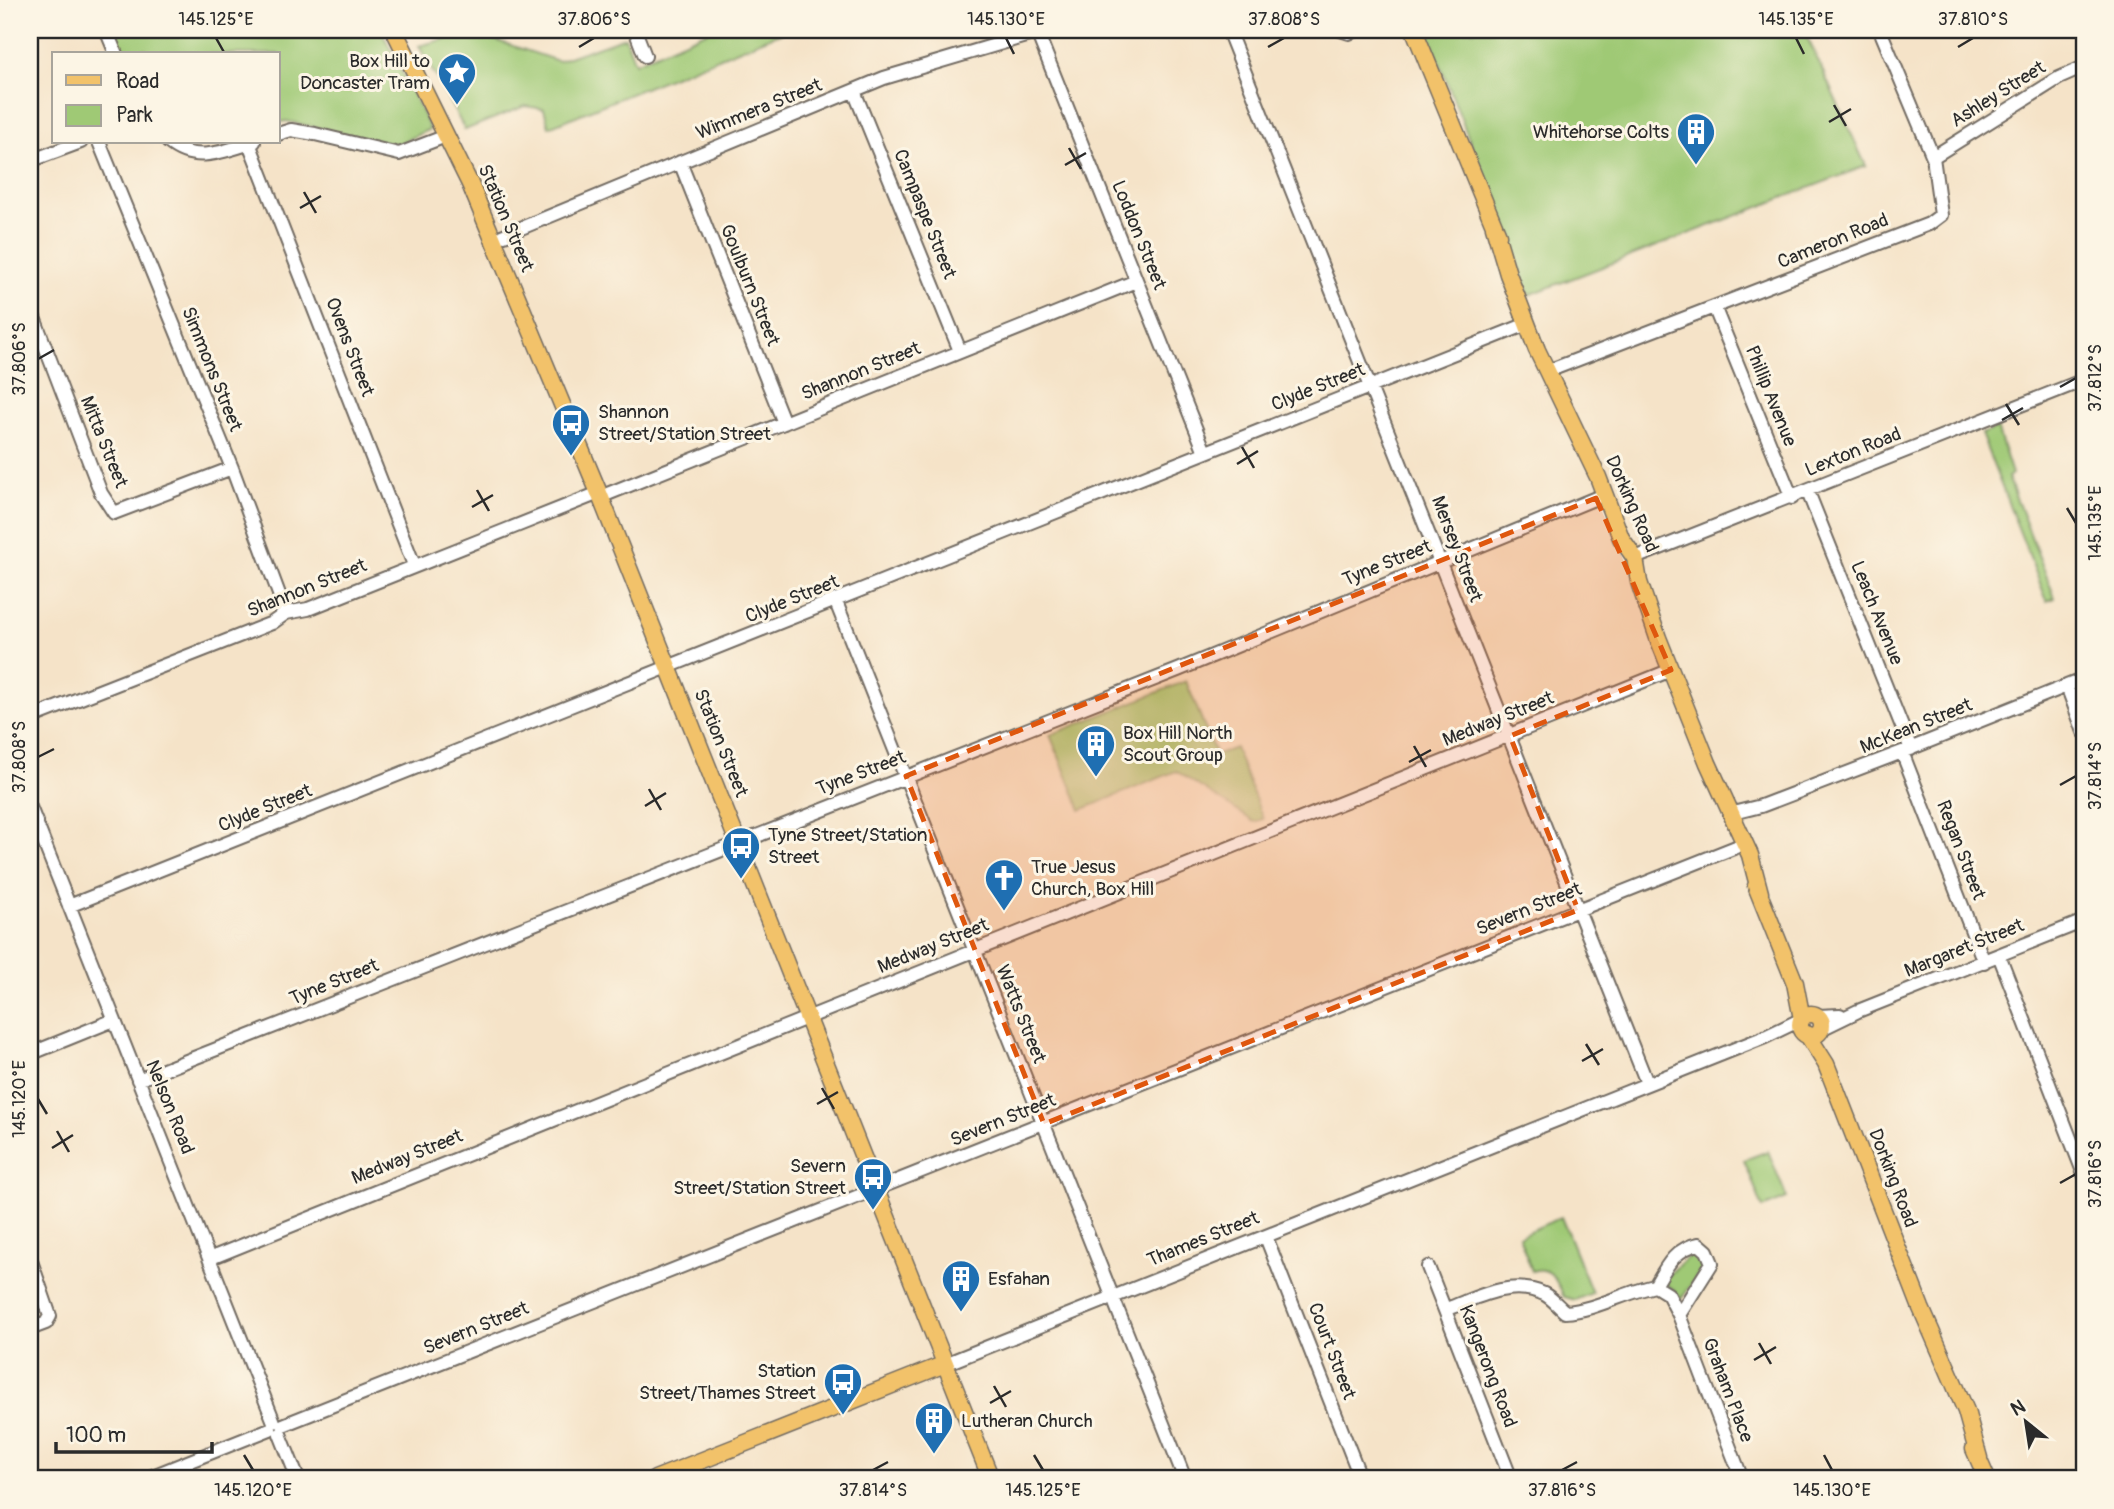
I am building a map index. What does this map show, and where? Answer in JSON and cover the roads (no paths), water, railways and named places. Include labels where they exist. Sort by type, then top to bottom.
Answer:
[{"type":"main road","name":"Station Street","points":[[394,30],[446,136],[492,240],[599,495],[991,1479]]},
{"type":"main road","name":"Dorking Road","points":[[1414,30],[1559,390],[1596,498],[1614,543],[1625,561],[1632,591],[1658,638]]},
{"type":"main road","name":"Dorking Road","points":[[1514,276],[1527,324],[1551,370]]},
{"type":"main road","name":"Dorking Road","points":[[1574,429],[1598,477],[1621,538],[1635,558],[1639,582],[1658,638],[1707,763],[1736,847],[1760,893],[1946,1374],[1966,1410],[1987,1479]]},
{"type":"main road","name":"Dorking Road","points":[[1707,763],[1735,817],[1750,855],[1760,893]]},
{"type":"main road","name":"Thames Street","points":[[655,1479],[945,1364]]},
{"type":"street","points":[[106,30],[115,52]]},
{"type":"street","points":[[635,30],[645,56]]},
{"type":"street","name":"Mersey Street","points":[[1228,30],[1373,386],[1647,1083]]},
{"type":"street","points":[[1340,30],[1349,33],[1357,30]]},
{"type":"street","name":"Cameron Road","points":[[1551,370],[1715,309],[1928,224],[1941,215],[1933,157],[1880,30]]},
{"type":"street","name":"Wimmera Street","points":[[492,240],[884,78],[1042,31]]},
{"type":"street","name":"Loddon Street","points":[[1042,31],[1136,281],[1205,452]]},
{"type":"street","name":"Ashley Street","points":[[1933,157],[2059,78],[2084,67]]},
{"type":"street","name":"Campaspe Street","points":[[854,91],[960,351]]},
{"type":"street","points":[[280,133],[291,130],[315,134],[399,154],[446,136]]},
{"type":"street","points":[[30,161],[75,144]]},
{"type":"street","name":"Simmons Street","points":[[100,144],[232,468],[286,613]]},
{"type":"street","points":[[172,144],[185,154],[199,156],[247,144]]},
{"type":"street","name":"Ovens Street","points":[[251,144],[414,565]]},
{"type":"street","name":"Goulburn Street","points":[[680,162],[784,423]]},
{"type":"street","name":"Shannon Street","points":[[30,718],[272,623],[286,613],[308,609],[414,565],[784,423],[1136,281]]},
{"type":"street","name":"Mitta Street","points":[[30,307],[101,493],[114,513],[232,468]]},
{"type":"street","name":"Phillip Avenue","points":[[1715,309],[1792,498]]},
{"type":"street","name":"Clyde Street","points":[[69,906],[1527,324]]},
{"type":"street","name":"Lexton Road","points":[[1635,558],[1808,492],[2084,380]]},
{"type":"street","name":"Leach Avenue","points":[[1808,492],[1906,751]]},
{"type":"street","name":"Tyne Street","points":[[138,1080],[906,776],[1596,498]]},
{"type":"street","name":"Watts Street","points":[[836,602],[1185,1479]]},
{"type":"street","name":"Medway Street","points":[[211,1258],[1671,670]]},
{"type":"street","name":"McKean Street","points":[[1735,817],[2084,679]]},
{"type":"street","points":[[2067,686],[2084,732]]},
{"type":"street","name":"Regan Street","points":[[1906,751],[1984,962]]},
{"type":"street","name":"Nelson Road","points":[[30,807],[298,1479]]},
{"type":"street","name":"Severn Street","points":[[145,1479],[876,1191],[1736,847]]},
{"type":"street","name":"Margaret Street","points":[[1812,1025],[1858,1011],[2084,921]]},
{"type":"street","points":[[1999,955],[2084,1174]]},
{"type":"street","points":[[30,1054],[114,1020]]},
{"type":"street","name":"Thames Street","points":[[945,1364],[1647,1083],[1765,1037],[1812,1025]]},
{"type":"street","name":"Court Street","points":[[1266,1237],[1361,1479]]},
{"type":"street","points":[[1447,1309],[1494,1290],[1520,1289],[1541,1293],[1565,1312],[1579,1311],[1631,1290],[1655,1286],[1669,1262],[1686,1246],[1699,1244],[1707,1251],[1712,1263],[1679,1315]]},
{"type":"street","points":[[30,1258],[50,1316],[46,1323],[30,1329]]},
{"type":"street","name":"Kangerong Road","points":[[1428,1267],[1447,1309],[1511,1479]]},
{"type":"street","name":"Graham Place","points":[[1655,1286],[1668,1294],[1679,1315],[1742,1479]]},
{"type":"place","name":"Box Hill to Doncaster Tram","points":[[457,106]]},
{"type":"place","name":"Whitehorse Colts","points":[[1696,166]]},
{"type":"place","name":"Shannon Street/Station Street","points":[[571,457]]},
{"type":"place","name":"Box Hill North Scout Group","points":[[1096,778]]},
{"type":"place","name":"Tyne Street/Station Street","points":[[741,880]]},
{"type":"place","name":"True Jesus Church, Box Hill","points":[[1004,912]]},
{"type":"place","name":"Severn Street/Station Street","points":[[873,1211]]},
{"type":"place","name":"Esfahan","points":[[961,1313]]},
{"type":"place","name":"Station Street/Thames Street","points":[[843,1416]]},
{"type":"place","name":"Lutheran Church","points":[[934,1455]]}]
